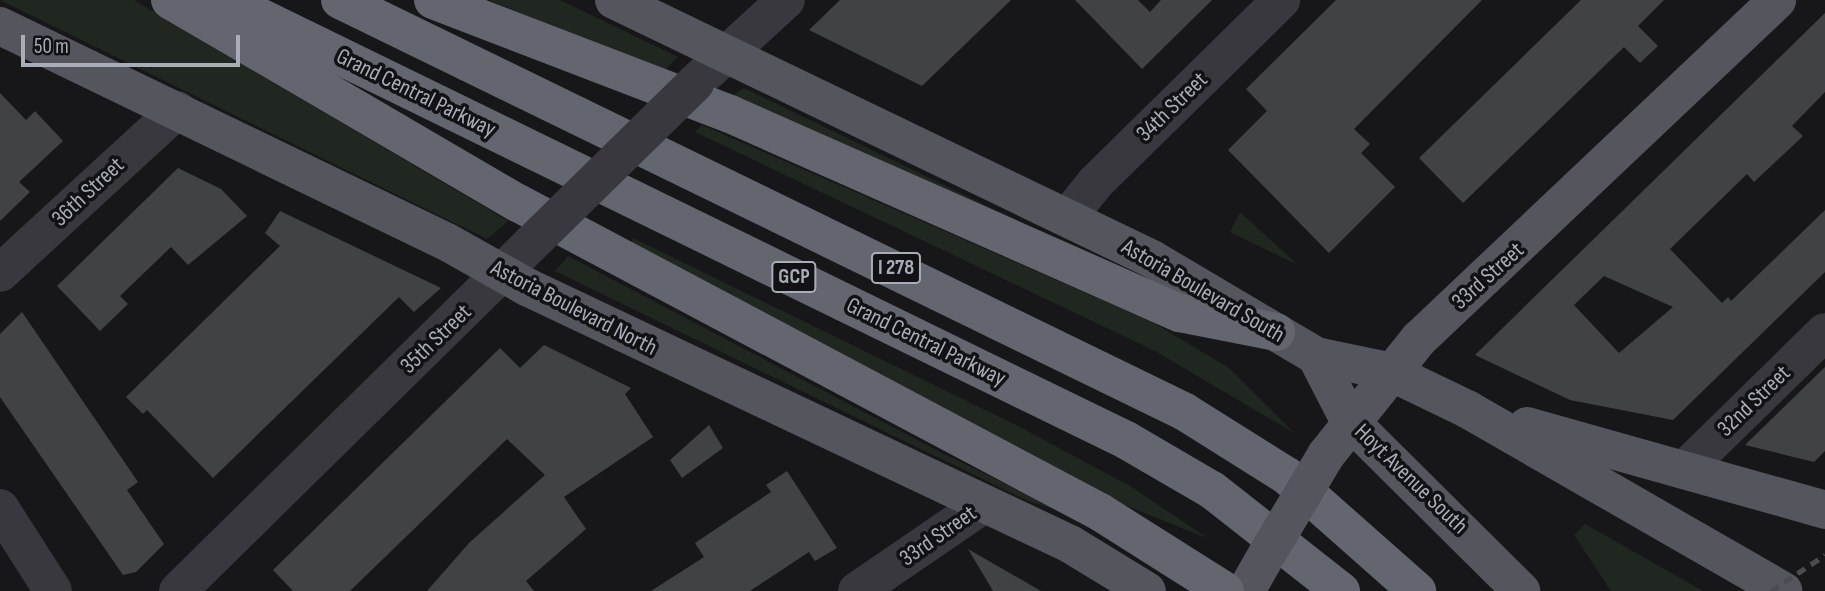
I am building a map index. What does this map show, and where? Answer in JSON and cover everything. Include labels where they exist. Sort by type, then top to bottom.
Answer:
[{"type":"highway","points":[[170,0],[530,209],[1100,512],[1224,591]]},
{"type":"highway","name":"Grand Central Parkway","points":[[225,0],[1126,440],[1212,490],[1340,591]]},
{"type":"highway","name":"I 278","points":[[340,0],[1185,412],[1298,485],[1417,591]]},
{"type":"highway","points":[[433,0],[730,114],[1180,313],[1276,332]]},
{"type":"main road","name":"Astoria Boulevard South","points":[[614,0],[1068,217],[1316,356],[1388,371],[1467,409],[1783,591]]},
{"type":"main road","name":"33rd Street","points":[[1246,591],[1326,455],[1349,420],[1388,371],[1777,0]]},
{"type":"main road","name":"Astoria Boulevard North","points":[[0,26],[177,110],[502,273],[1070,544],[1147,591]]},
{"type":"main road","name":"Hoyt Avenue South","points":[[1316,356],[1349,420],[1521,591]]},
{"type":"main road","points":[[1467,409],[1825,510]]},
{"type":"street","name":"35th Street","points":[[178,591],[695,83],[786,0]]},
{"type":"street","name":"34th Street","points":[[1068,217],[1095,183],[1281,0]]},
{"type":"street","name":"36th Street","points":[[0,273],[177,110]]},
{"type":"street","name":"32nd Street","points":[[1684,470],[1825,332]]},
{"type":"street","name":"33rd Street","points":[[857,591],[984,503]]},
{"type":"street","points":[[0,508],[53,591]]},
{"type":"shaded area","points":[[0,0],[134,0],[508,221],[487,239]]},
{"type":"shaded area","points":[[489,0],[560,0],[678,57],[662,73]]},
{"type":"shaded area","points":[[744,88],[1049,236],[729,98]]},
{"type":"shaded area","points":[[702,125],[1152,322],[1229,368],[1294,433],[1155,351],[695,132]]},
{"type":"shaded area","points":[[1240,212],[1298,265],[1230,232]]},
{"type":"shaded area","points":[[633,238],[1016,425],[1130,486],[1209,539],[1092,492],[630,246]]},
{"type":"shaded area","points":[[568,256],[942,453],[1064,512],[1028,501],[555,271]]},
{"type":"shaded area","points":[[1585,524],[1703,591],[1611,591],[1574,535]]},
{"type":"building","points":[[840,0],[1011,0],[922,86],[809,30]]},
{"type":"building","points":[[1075,0],[1138,0],[1150,12],[1161,0],[1212,0],[1142,69]]},
{"type":"building","points":[[1336,0],[1482,0],[1354,129],[1370,144],[1361,153],[1395,187],[1329,253],[1228,150],[1267,111],[1246,89]]},
{"type":"building","points":[[1581,0],[1664,0],[1638,26],[1658,46],[1640,63],[1624,47],[1463,203],[1419,158]]},
{"type":"building","points":[[1825,13],[1825,92],[1792,126],[1803,136],[1754,182],[1747,174],[1670,249],[1722,303],[1728,297],[1731,301],[1825,210],[1825,272],[1673,420],[1570,400],[1475,355]],"holes":[[[1604,276],[1673,307],[1619,353],[1574,305]]]},
{"type":"building","points":[[0,93],[26,120],[35,111],[63,141],[19,182],[30,192],[0,221]]},
{"type":"building","points":[[178,168],[221,189],[247,216],[188,265],[171,247],[120,296],[128,304],[100,331],[57,286]]},
{"type":"building","points":[[280,211],[441,288],[414,312],[399,297],[213,478],[147,410],[143,414],[126,397],[280,246],[265,233]]},
{"type":"building","points":[[22,312],[138,482],[127,490],[164,544],[136,572],[123,575],[0,397],[0,334]]},
{"type":"building","points":[[544,345],[631,388],[625,394],[653,437],[564,497],[586,529],[526,581],[534,591],[427,591],[469,543],[545,475],[507,439],[350,591],[293,591],[273,570],[500,348],[520,368]]},
{"type":"building","points":[[1825,367],[1825,451],[1814,462],[1745,445]]},
{"type":"building","points":[[709,425],[723,448],[682,478],[670,460]]},
{"type":"building","points":[[787,471],[837,548],[815,561],[809,552],[750,591],[651,591],[704,557],[695,543],[771,492],[766,485]]},
{"type":"building","points":[[968,549],[1041,591],[993,591]]},
{"type":"railway","points":[[1771,591],[1825,555]]}]
